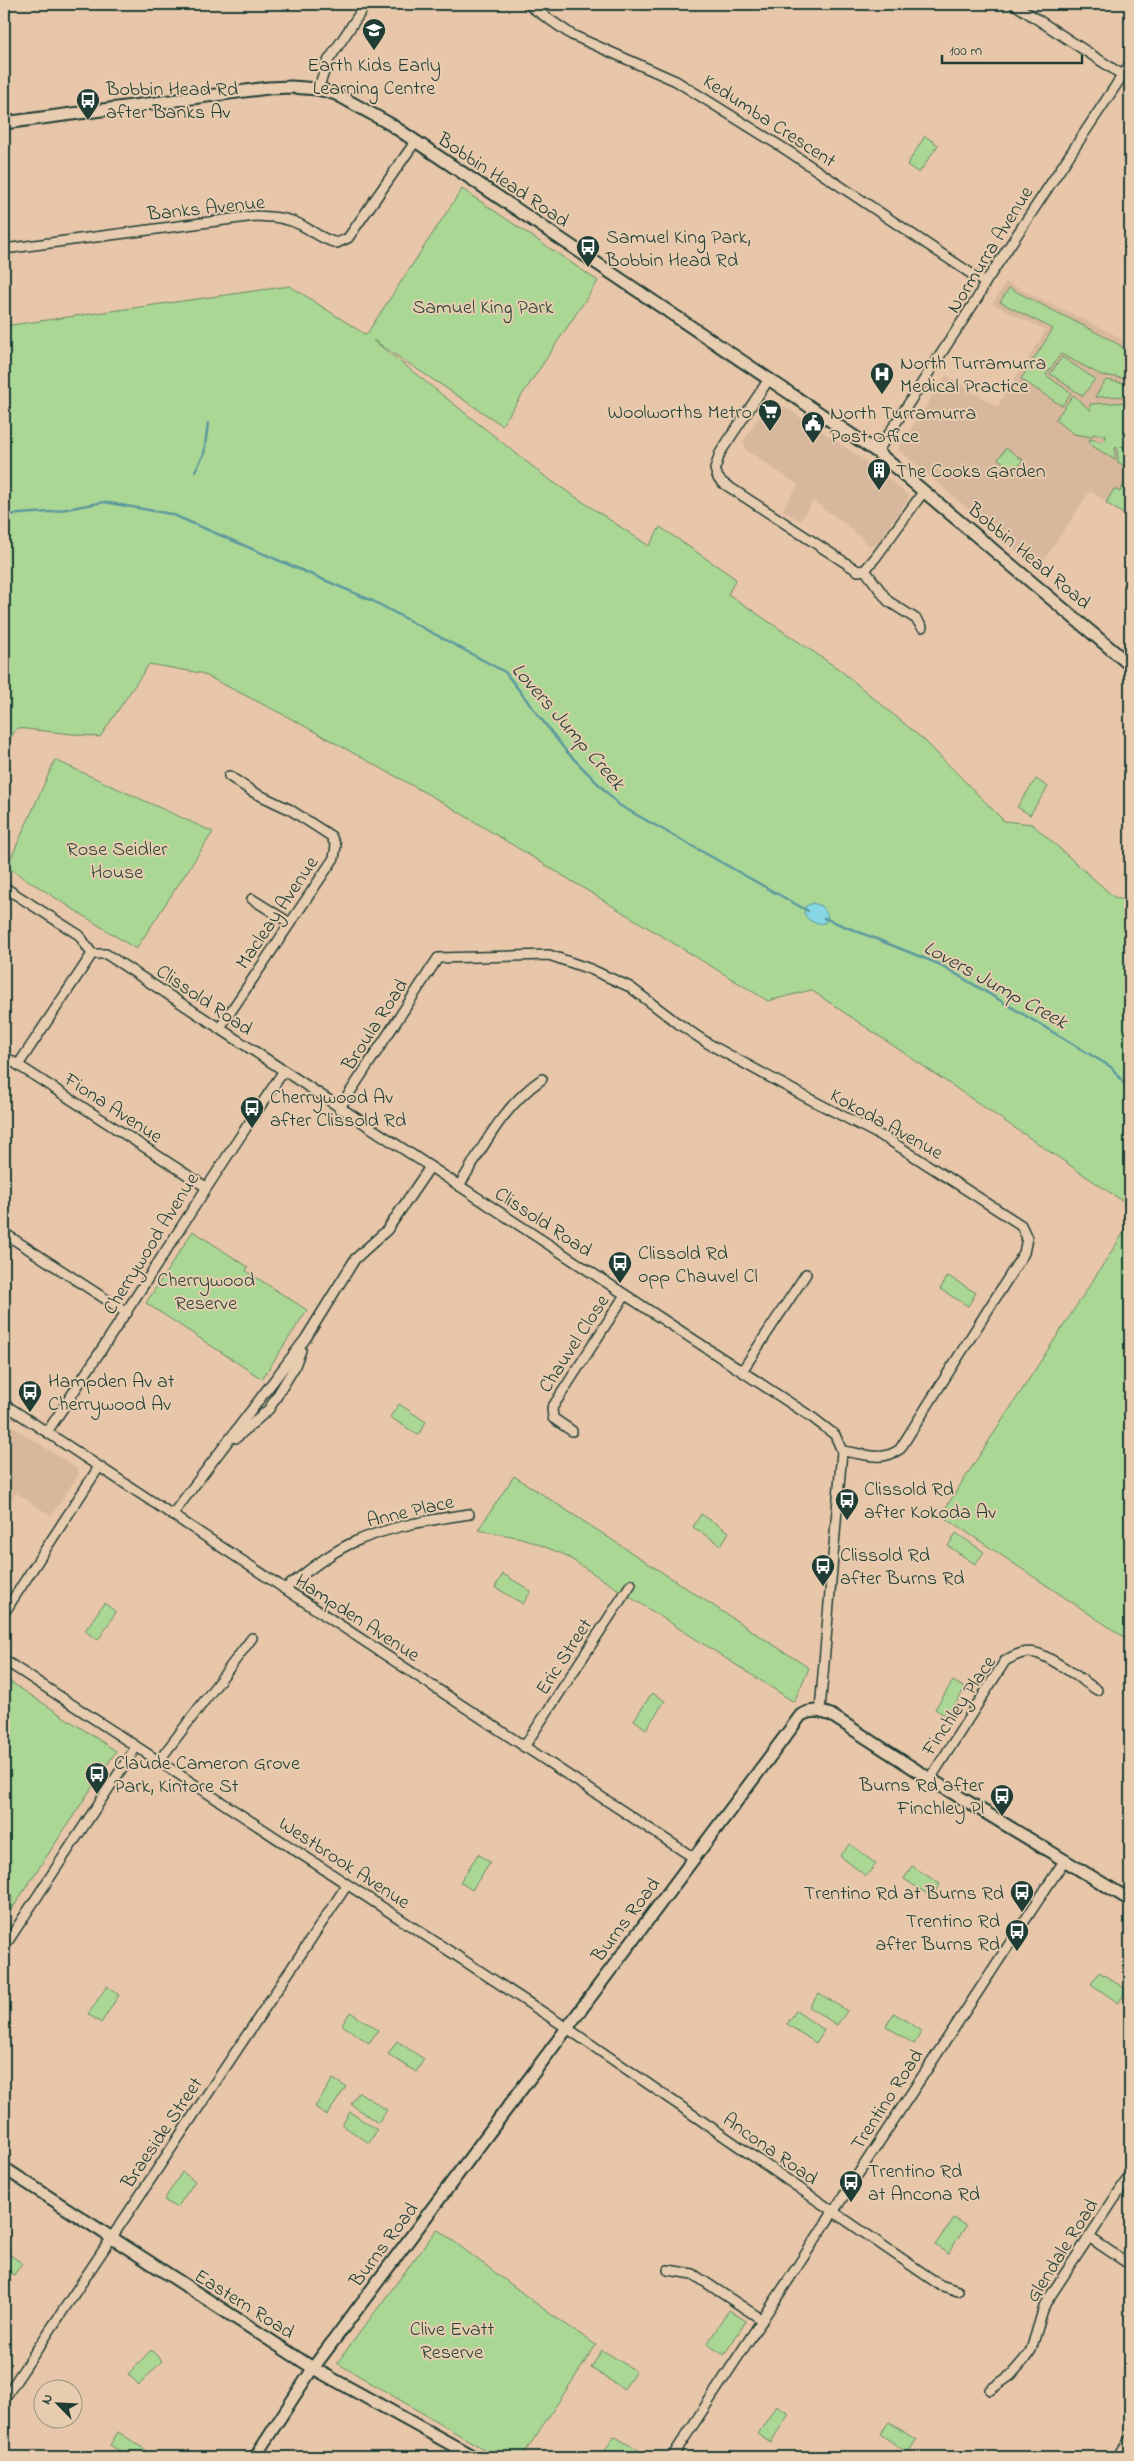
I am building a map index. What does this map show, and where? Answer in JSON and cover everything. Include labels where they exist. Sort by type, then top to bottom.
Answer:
[{"type":"main road","name":"Bobbin Head Road","points":[[4,123],[268,88],[318,89],[350,100],[769,378],[877,452],[1130,665]]},
{"type":"main road","points":[[820,1710],[1130,1900]]},
{"type":"main road","name":"Burns Road","points":[[313,2368],[801,1715],[820,1710]]},
{"type":"main road","name":"Eastern Road","points":[[4,2168],[313,2368],[474,2457]]},
{"type":"street","points":[[318,89],[328,61],[366,4]]},
{"type":"street","name":"Kedumba Crescent","points":[[526,4],[572,35],[676,81],[788,151],[985,284]]},
{"type":"street","points":[[1014,4],[1126,77]]},
{"type":"street","name":"Normurra Avenue","points":[[877,452],[927,379],[985,284],[1126,77],[1130,64]]},
{"type":"street","name":"Banks Avenue","points":[[4,250],[254,216],[279,217],[300,225],[325,240],[337,243],[348,238],[415,142]]},
{"type":"street","points":[[769,378],[720,453],[716,469],[718,478],[844,564],[858,571],[865,570],[924,491]]},
{"type":"street","points":[[865,570],[888,600],[916,620],[922,627]]},
{"type":"street","name":"Macleay Avenue","points":[[220,1029],[334,858],[336,846],[331,836],[289,809],[253,792],[229,776]]},
{"type":"street","points":[[4,888],[79,935],[92,954],[18,1066]]},
{"type":"street","points":[[252,899],[290,922]]},
{"type":"street","name":"Clissold Road","points":[[92,954],[106,954],[339,1109],[827,1428],[835,1435],[842,1451]]},
{"type":"street","name":"Kokoda Avenue","points":[[438,958],[549,955],[590,969],[630,987],[709,1044],[889,1140],[1021,1225],[1027,1238],[1024,1253],[900,1448],[886,1456],[872,1457],[842,1451]]},
{"type":"street","name":"Broula Road","points":[[339,1109],[438,958]]},
{"type":"street","name":"Fiona Avenue","points":[[4,1056],[206,1187]]},
{"type":"street","name":"Cherrywood Avenue","points":[[47,1432],[127,1313],[206,1187],[283,1072]]},
{"type":"street","points":[[458,1186],[500,1120],[528,1089],[542,1079]]},
{"type":"street","points":[[172,1515],[217,1455],[269,1409],[294,1368],[306,1338],[355,1258],[387,1230],[430,1167]]},
{"type":"street","points":[[4,1234],[127,1313]]},
{"type":"street","points":[[742,1372],[806,1274]]},
{"type":"street","name":"Chauvel Close","points":[[572,1430],[553,1418],[552,1408],[625,1295]]},
{"type":"street","name":"Hampden Avenue","points":[[4,1404],[694,1858]]},
{"type":"street","points":[[820,1710],[842,1451]]},
{"type":"street","points":[[4,1613],[99,1467]]},
{"type":"street","name":"Anne Place","points":[[284,1589],[352,1543],[388,1529],[424,1520],[469,1514]]},
{"type":"street","name":"Eric Street","points":[[524,1747],[631,1584]]},
{"type":"street","points":[[158,1762],[252,1638]]},
{"type":"street","name":"Finchley Place","points":[[930,1779],[1005,1661],[1013,1656],[1020,1653],[1038,1654],[1097,1690]]},
{"type":"street","name":"Westbrook Avenue","points":[[4,1660],[567,2028]]},
{"type":"street","points":[[4,1947],[136,1747]]},
{"type":"street","name":"Trentino Road","points":[[672,2457],[832,2211],[1064,1861]]},
{"type":"street","name":"Braeside Street","points":[[4,2399],[347,1885]]},
{"type":"street","name":"Ancona Road","points":[[567,2028],[940,2285],[958,2291]]},
{"type":"street","name":"Glendale Road","points":[[990,2390],[1011,2375],[1024,2360],[1032,2345],[1045,2304],[1130,2176]]},
{"type":"street","points":[[1089,2237],[1130,2265]]},
{"type":"street","points":[[668,2270],[693,2274],[761,2319]]},
{"type":"street","name":"Burns Road","points":[[254,2457],[313,2368]]},
{"type":"street","points":[[1118,2457],[1130,2439]]},
{"type":"shaded area","points":[[1006,282],[1113,334],[1130,346],[1130,518],[1090,491],[1038,569],[898,449],[946,375],[997,407],[1046,330],[992,304]]},
{"type":"shaded area","points":[[769,402],[779,403],[879,470],[908,495],[908,499],[876,545],[870,546],[844,523],[813,501],[800,521],[782,510],[798,485],[747,451],[743,442]]},
{"type":"shaded area","points":[[10,1425],[78,1469],[79,1474],[51,1516],[16,1493],[11,1501],[4,1497],[4,1435]]},
{"type":"green space","points":[[925,136],[938,145],[919,173],[907,165]]},
{"type":"green space","name":"Samuel King Park","points":[[462,189],[598,281],[502,425],[373,340],[547,478],[649,546],[660,527],[736,579],[728,594],[840,670],[925,741],[1004,821],[1032,824],[1114,897],[1130,902],[1130,1206],[811,990],[768,1001],[444,803],[288,717],[201,673],[149,664],[100,737],[17,728],[4,749],[4,326],[290,286],[366,335]]},
{"type":"green space","points":[[1009,288],[1111,340],[1130,352],[1130,379],[1101,375],[1061,354],[1046,375],[1071,393],[1062,406],[1021,379],[1053,329],[1000,302]]},
{"type":"green space","points":[[1062,357],[1095,379],[1083,396],[1050,374]]},
{"type":"green space","points":[[1106,380],[1130,384],[1130,396],[1095,397]]},
{"type":"green space","points":[[1073,395],[1090,410],[1090,404],[1130,402],[1130,444],[1120,447],[1130,447],[1130,470],[1118,462],[1117,447],[1115,448],[1115,460],[1091,445],[1089,439],[1104,442],[1106,436],[1093,434],[1092,437],[1074,434],[1055,420]]},
{"type":"green space","points":[[1006,448],[1023,460],[1015,471],[998,459]]},
{"type":"green space","points":[[1130,472],[1130,518],[1106,503],[1114,489],[1120,492]]},
{"type":"green space","name":"Rose Seidler House","points":[[55,760],[213,832],[136,949],[7,867]]},
{"type":"green space","points":[[1036,779],[1048,787],[1030,815],[1017,807]]},
{"type":"green space","points":[[1130,1223],[1130,1641],[941,1515]]},
{"type":"green space","name":"Cherrywood Reserve","points":[[193,1231],[248,1267],[246,1271],[307,1310],[262,1379],[146,1303]]},
{"type":"green space","points":[[948,1276],[976,1293],[968,1306],[940,1289]]},
{"type":"green space","points":[[399,1404],[426,1422],[418,1435],[390,1417]]},
{"type":"green space","points":[[514,1476],[809,1668],[794,1702],[563,1554],[522,1538],[478,1530]]},
{"type":"green space","points":[[701,1514],[729,1532],[721,1545],[693,1527]]},
{"type":"green space","points":[[956,1533],[984,1552],[975,1564],[948,1546]]},
{"type":"green space","points":[[503,1574],[531,1591],[523,1604],[495,1587]]},
{"type":"green space","points":[[104,1603],[116,1612],[98,1640],[85,1631]]},
{"type":"green space","points":[[6,1679],[116,1751],[10,1912],[12,1896],[4,1882],[4,1683]]},
{"type":"green space","points":[[953,1681],[965,1688],[948,1717],[935,1709]]},
{"type":"green space","points":[[652,1693],[665,1701],[646,1729],[634,1720]]},
{"type":"green space","points":[[850,1844],[876,1864],[866,1876],[840,1856]]},
{"type":"green space","points":[[478,1854],[490,1862],[472,1890],[460,1882]]},
{"type":"green space","points":[[912,1866],[940,1884],[932,1897],[904,1879]]},
{"type":"green space","points":[[1099,1972],[1127,1990],[1118,2003],[1091,1984]]},
{"type":"green space","points":[[107,1986],[119,1995],[101,2023],[88,2014]]},
{"type":"green space","points":[[819,1993],[847,2011],[837,2025],[809,2007]]},
{"type":"green space","points":[[796,2011],[824,2030],[816,2043],[787,2024]]},
{"type":"green space","points":[[350,2012],[378,2030],[369,2043],[342,2025]]},
{"type":"green space","points":[[894,2013],[922,2031],[914,2044],[886,2026]]},
{"type":"green space","points":[[397,2041],[424,2059],[416,2072],[388,2054]]},
{"type":"green space","points":[[333,2079],[346,2087],[327,2115],[315,2107]]},
{"type":"green space","points":[[359,2092],[387,2110],[378,2123],[351,2104]]},
{"type":"green space","points":[[350,2112],[377,2130],[369,2143],[342,2125]]},
{"type":"green space","points":[[182,2172],[195,2181],[177,2208],[164,2200]]},
{"type":"green space","points":[[954,2218],[966,2226],[948,2254],[935,2245]]},
{"type":"green space","name":"Clive Evatt Reserve","points":[[437,2229],[549,2313],[596,2345],[522,2457],[497,2457],[337,2363]]},
{"type":"green space","points":[[4,2251],[22,2263],[14,2275],[4,2269]]},
{"type":"green space","points":[[729,2310],[746,2321],[724,2355],[707,2344]]},
{"type":"green space","points":[[151,2350],[162,2361],[139,2385],[128,2374]]},
{"type":"green space","points":[[602,2350],[636,2371],[624,2389],[591,2368]]},
{"type":"green space","points":[[776,2406],[789,2414],[771,2442],[758,2434]]},
{"type":"green space","points":[[889,2422],[916,2440],[908,2453],[880,2434]]},
{"type":"green space","points":[[118,2432],[146,2450],[142,2457],[130,2457],[110,2445]]},
{"type":"green space","points":[[614,2436],[650,2457],[608,2457],[603,2454]]},
{"type":"water","points":[[813,903],[821,906],[828,915],[825,923],[812,922],[804,913],[806,906]]},
{"type":"waterway","points":[[195,471],[204,454],[208,423]]},
{"type":"waterway","name":"Lovers Jump Creek","points":[[4,515],[50,512],[104,502],[171,514],[373,601],[505,672],[566,751],[619,805],[808,911]]},
{"type":"waterway","name":"Lovers Jump Creek","points":[[824,918],[941,965],[1111,1067],[1130,1091]]},
{"type":"place","name":"Earth Kids Early Learning Centre","points":[[374,51]]},
{"type":"place","name":"Bobbin Head Rd after Banks Av","points":[[88,121]]},
{"type":"place","name":"Samuel King Park, Bobbin Head Rd","points":[[588,268]]},
{"type":"place","name":"North Turramurra Medical Practice","points":[[882,395]]},
{"type":"place","name":"Woolworths Metro","points":[[770,432]]},
{"type":"place","name":"North Turramurra Post Office","points":[[813,444]]},
{"type":"place","name":"The Cooks Garden","points":[[879,491]]},
{"type":"place","name":"Cherrywood Av after Clissold Rd","points":[[252,1129]]},
{"type":"place","name":"Clissold Rd opp Chauvel Cl","points":[[620,1284]]},
{"type":"place","name":"Hampden Av at Cherrywood Av","points":[[30,1413]]},
{"type":"place","name":"Clissold Rd after Kokoda Av","points":[[847,1521]]},
{"type":"place","name":"Clissold Rd after Burns Rd","points":[[823,1587]]},
{"type":"place","name":"Claude Cameron Grove Park, Kintore St","points":[[97,1795]]},
{"type":"place","name":"Burns Rd after Finchley Pl","points":[[1002,1817]]},
{"type":"place","name":"Trentino Rd at Burns Rd","points":[[1022,1913]]},
{"type":"place","name":"Trentino Rd after Burns Rd","points":[[1017,1952]]},
{"type":"place","name":"Trentino Rd at Ancona Rd","points":[[851,2203]]}]
